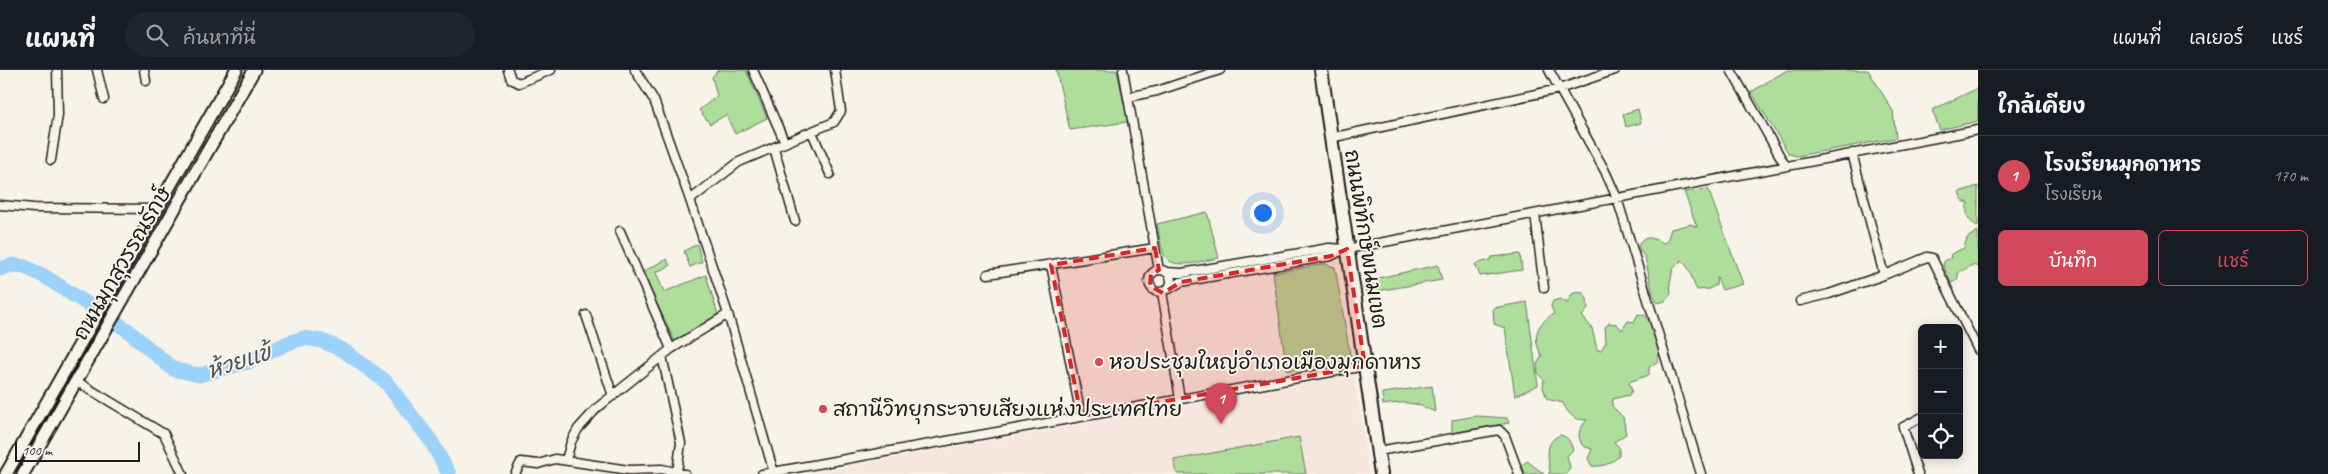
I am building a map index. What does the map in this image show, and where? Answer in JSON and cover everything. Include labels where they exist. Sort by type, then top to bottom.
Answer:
[{"type":"main road","name":"ถนนมุกสุวรรณรักษ์","points":[[6,474],[236,70]]},
{"type":"main road","name":"ถนนมุกสุวรรณรักษ์","points":[[23,474],[254,70]]},
{"type":"main road","name":"ถนนพิทักษ์พนมเขต","points":[[1321,70],[1381,474]]},
{"type":"street","points":[[50,160],[58,115],[56,70]]},
{"type":"street","points":[[97,70],[104,99]]},
{"type":"street","points":[[144,70],[146,81]]},
{"type":"street","points":[[508,70],[511,79],[518,83],[551,70]]},
{"type":"street","points":[[635,70],[654,100],[690,200],[728,314],[774,472]]},
{"type":"street","points":[[753,70],[785,143]]},
{"type":"street","points":[[690,200],[739,162],[812,132],[839,117],[841,106],[835,80],[835,70]]},
{"type":"street","points":[[1123,70],[1155,248],[1163,271],[1172,282],[1165,290],[1180,398]]},
{"type":"street","points":[[1128,97],[1157,92],[1220,70]]},
{"type":"street","points":[[1549,70],[1605,172],[1617,198],[1701,474]]},
{"type":"street","points":[[1330,138],[1560,89],[1615,70]]},
{"type":"street","points":[[1731,70],[1786,165]]},
{"type":"street","points":[[1347,249],[1329,248],[1182,273],[1163,271],[1150,276],[1149,283],[1155,291],[1165,290],[1180,282],[1331,256],[1347,249],[1978,130]]},
{"type":"street","points":[[812,132],[830,174]]},
{"type":"street","points":[[774,148],[795,221]]},
{"type":"street","points":[[1852,153],[1884,274]]},
{"type":"street","points":[[0,205],[34,208],[157,209]]},
{"type":"street","points":[[1535,214],[1544,288]]},
{"type":"street","points":[[620,231],[671,349]]},
{"type":"street","points":[[988,274],[1155,248]]},
{"type":"street","points":[[1800,301],[1829,294],[1927,257],[1932,258],[1978,350]]},
{"type":"street","points":[[1052,265],[1081,416]]},
{"type":"street","points":[[566,460],[571,442],[585,420],[671,349],[728,314]]},
{"type":"street","points":[[586,315],[612,396]]},
{"type":"street","points":[[515,474],[523,461],[538,464],[555,459],[629,470],[662,469],[681,473],[681,443],[662,356]]},
{"type":"street","points":[[762,474],[1365,366]]},
{"type":"street","points":[[76,381],[164,434],[184,474]]},
{"type":"street","points":[[1918,419],[1902,428],[1918,474]]},
{"type":"street","points":[[1378,451],[1500,430],[1505,436],[1519,474]]},
{"type":"highlighted area","points":[[1155,248],[1159,270],[1151,274],[1150,286],[1163,293],[1181,282],[1331,256],[1347,249],[1365,366],[1081,416],[1051,265]]},
{"type":"shaded area","points":[[1354,374],[1369,474],[806,474]]},
{"type":"green space","points":[[718,70],[746,70],[767,118],[735,134],[726,115],[710,124],[699,110],[717,96],[712,77]]},
{"type":"green space","points":[[1056,70],[1117,70],[1128,122],[1070,130]]},
{"type":"green space","points":[[1787,70],[1868,70],[1893,111],[1896,138],[1797,156],[1789,154],[1751,92]]},
{"type":"green space","points":[[1978,88],[1978,121],[1940,130],[1932,110]]},
{"type":"green space","points":[[1638,109],[1641,123],[1626,127],[1623,114]]},
{"type":"green space","points":[[1978,186],[1978,226],[1969,219],[1967,213],[1968,202],[1963,202],[1959,192]]},
{"type":"green space","points":[[1708,189],[1743,284],[1722,290],[1717,277],[1716,285],[1709,289],[1697,290],[1682,260],[1673,269],[1670,283],[1671,294],[1665,301],[1658,303],[1653,295],[1645,257],[1639,250],[1639,243],[1644,238],[1651,238],[1664,243],[1667,241],[1671,229],[1691,224],[1697,227],[1684,192]]},
{"type":"green space","points":[[1207,212],[1219,258],[1189,264],[1174,263],[1168,260],[1164,255],[1157,224]]},
{"type":"green space","points":[[1978,231],[1978,267],[1973,265],[1959,272],[1957,280],[1951,283],[1943,265],[1945,260],[1950,259],[1951,254],[1964,248],[1967,238]]},
{"type":"green space","points":[[697,244],[702,262],[690,267],[684,251]]},
{"type":"green space","points":[[1520,254],[1522,270],[1480,276],[1475,264],[1490,260],[1492,257]]},
{"type":"green space","points":[[667,259],[670,266],[656,272],[664,292],[706,275],[718,315],[675,342],[642,272]]},
{"type":"green space","points":[[1325,264],[1335,267],[1351,360],[1287,371],[1273,273]]},
{"type":"green space","points":[[1438,265],[1442,280],[1366,293],[1364,281]]},
{"type":"green space","points":[[1577,292],[1583,293],[1587,299],[1588,309],[1582,316],[1592,328],[1597,350],[1601,350],[1606,342],[1605,327],[1609,323],[1617,324],[1622,330],[1628,321],[1634,322],[1638,314],[1645,315],[1648,320],[1654,331],[1659,349],[1658,361],[1649,367],[1649,375],[1629,382],[1632,391],[1629,395],[1613,399],[1612,406],[1623,417],[1626,434],[1614,442],[1619,447],[1619,456],[1609,463],[1600,466],[1592,466],[1588,459],[1592,449],[1583,446],[1580,439],[1580,429],[1587,420],[1572,416],[1563,403],[1547,399],[1543,387],[1544,380],[1538,374],[1537,364],[1542,356],[1536,338],[1539,327],[1554,314],[1551,306],[1553,301],[1560,299],[1567,303],[1572,294]]},
{"type":"green space","points":[[1527,302],[1538,385],[1515,396],[1505,328],[1494,324],[1493,308]]},
{"type":"green space","points":[[1432,386],[1435,412],[1410,403],[1383,405],[1382,393]]},
{"type":"green space","points":[[1477,416],[1507,418],[1509,423],[1452,433],[1452,420]]},
{"type":"green space","points":[[1560,435],[1570,442],[1573,450],[1567,456],[1570,467],[1566,474],[1548,474],[1550,472],[1549,446],[1551,441]]},
{"type":"green space","points":[[1299,437],[1306,474],[1177,474],[1174,460]]},
{"type":"green space","points":[[1527,461],[1544,474],[1525,474],[1522,465]]},
{"type":"waterway","name":"ห้วยแข้","points":[[0,269],[12,265],[25,267],[44,276],[126,329],[173,369],[199,375],[248,362],[288,343],[304,338],[322,341],[343,350],[385,381],[431,441],[449,474]]},
{"type":"place","name":"หอประชุมใหญ่อำเภอเมืองมุกดาหาร","points":[[1099,362]]},
{"type":"place","name":"สถานีวิทยุกระจายเสียงแห่งประเทศไทย","points":[[823,409]]},
{"type":"place","name":"โรงเรียนมุกดาหาร","points":[[1221,424]]}]
